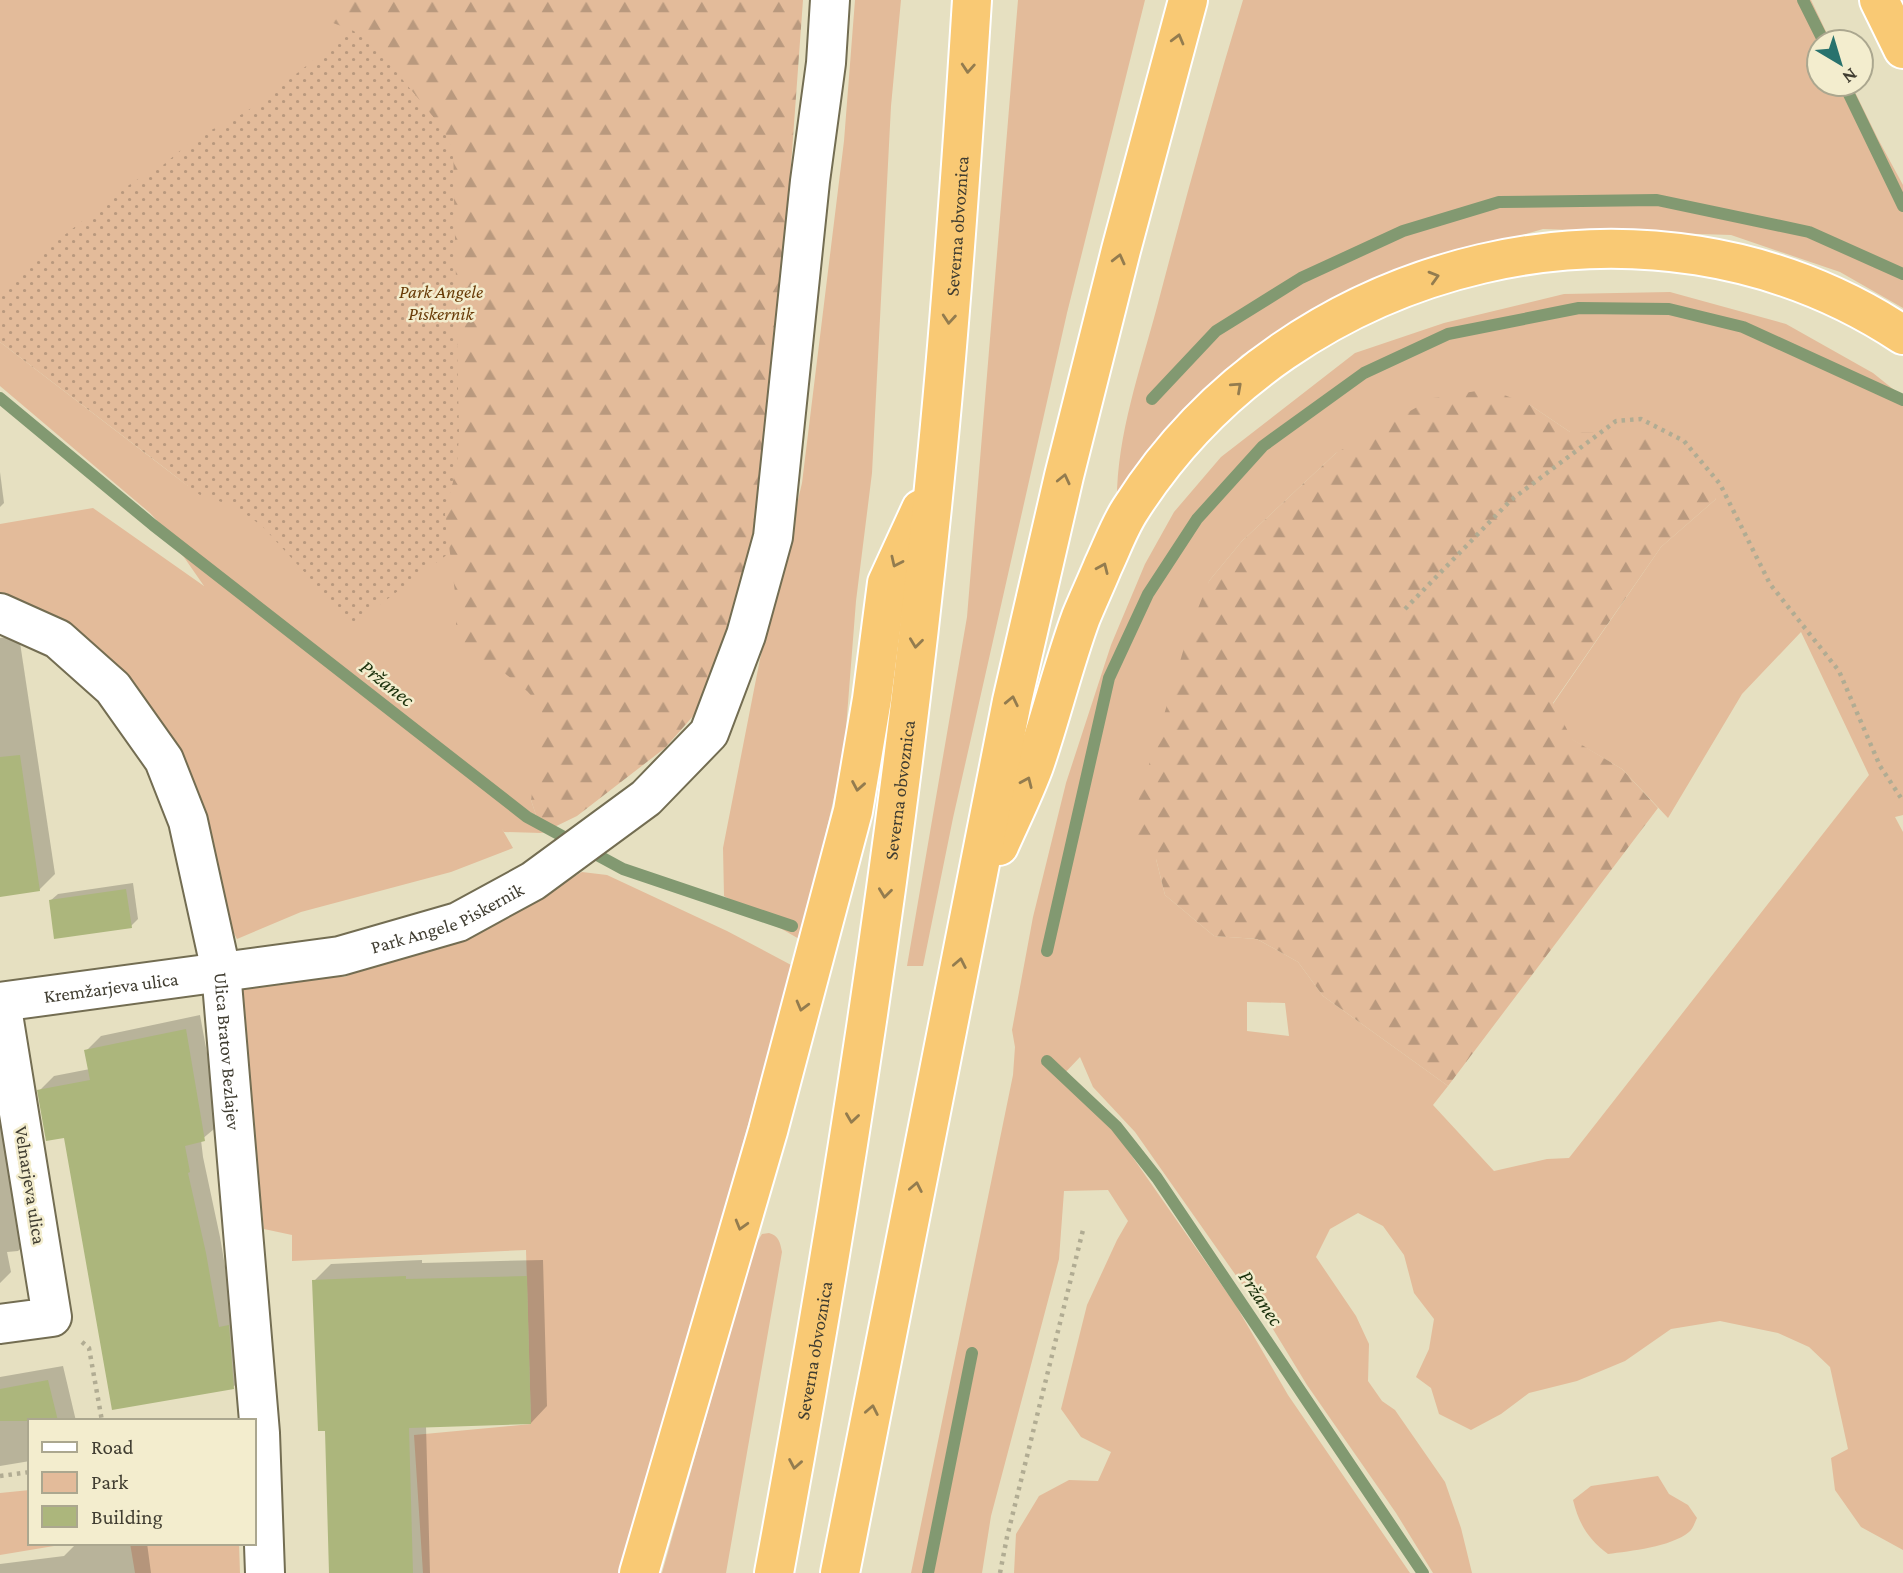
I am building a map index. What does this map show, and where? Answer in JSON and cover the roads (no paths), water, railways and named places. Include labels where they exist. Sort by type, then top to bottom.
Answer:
[{"type":"highway","name":"Severna obvoznica","points":[[774,1573],[817,1339],[881,926],[935,478],[961,173],[972,0]]},
{"type":"highway","points":[[840,1573],[1012,701],[1064,476],[1188,0]]},
{"type":"highway","points":[[1879,0],[1903,49]]},
{"type":"highway","points":[[970,912],[1033,768],[1081,618],[1129,512],[1175,448],[1212,410],[1245,380],[1306,335],[1389,292],[1455,271],[1543,253],[1610,248],[1677,253],[1759,271],[1815,289],[1864,312],[1903,335]]},
{"type":"highway","points":[[639,1573],[768,1131],[853,811],[872,699],[887,583],[935,478]]},
{"type":"street","name":"Park Angele Piskernik","points":[[221,971],[340,956],[458,922],[533,881],[646,798],[709,733],[746,635],[772,537],[810,180],[826,63],[830,0]]},
{"type":"street","name":"Ulica Bratov Bezlajev","points":[[0,613],[58,639],[113,688],[164,760],[188,821],[221,971],[260,1433],[265,1573]]},
{"type":"street","name":"Kremžarjeva ulica","points":[[1,1002],[221,971]]},
{"type":"street","name":"Velnarjeva ulica","points":[[0,1324],[52,1317],[1,1002]]},
{"type":"waterway","points":[[1803,0],[1817,28]]},
{"type":"waterway","points":[[1851,98],[1903,206]]},
{"type":"waterway","points":[[1152,399],[1216,331],[1301,278],[1403,231],[1499,202],[1657,200],[1809,232],[1903,274]]},
{"type":"waterway","points":[[1047,951],[1109,678],[1148,594],[1197,519],[1263,446],[1364,373],[1448,334],[1579,308],[1669,309],[1743,327],[1903,400]]},
{"type":"waterway","name":"Pržanec","points":[[0,398],[153,525],[527,817],[623,869],[792,926]]},
{"type":"waterway","name":"Pržanec","points":[[1047,1061],[1116,1126],[1157,1178],[1423,1573]]},
{"type":"waterway","points":[[928,1573],[972,1353]]}]
